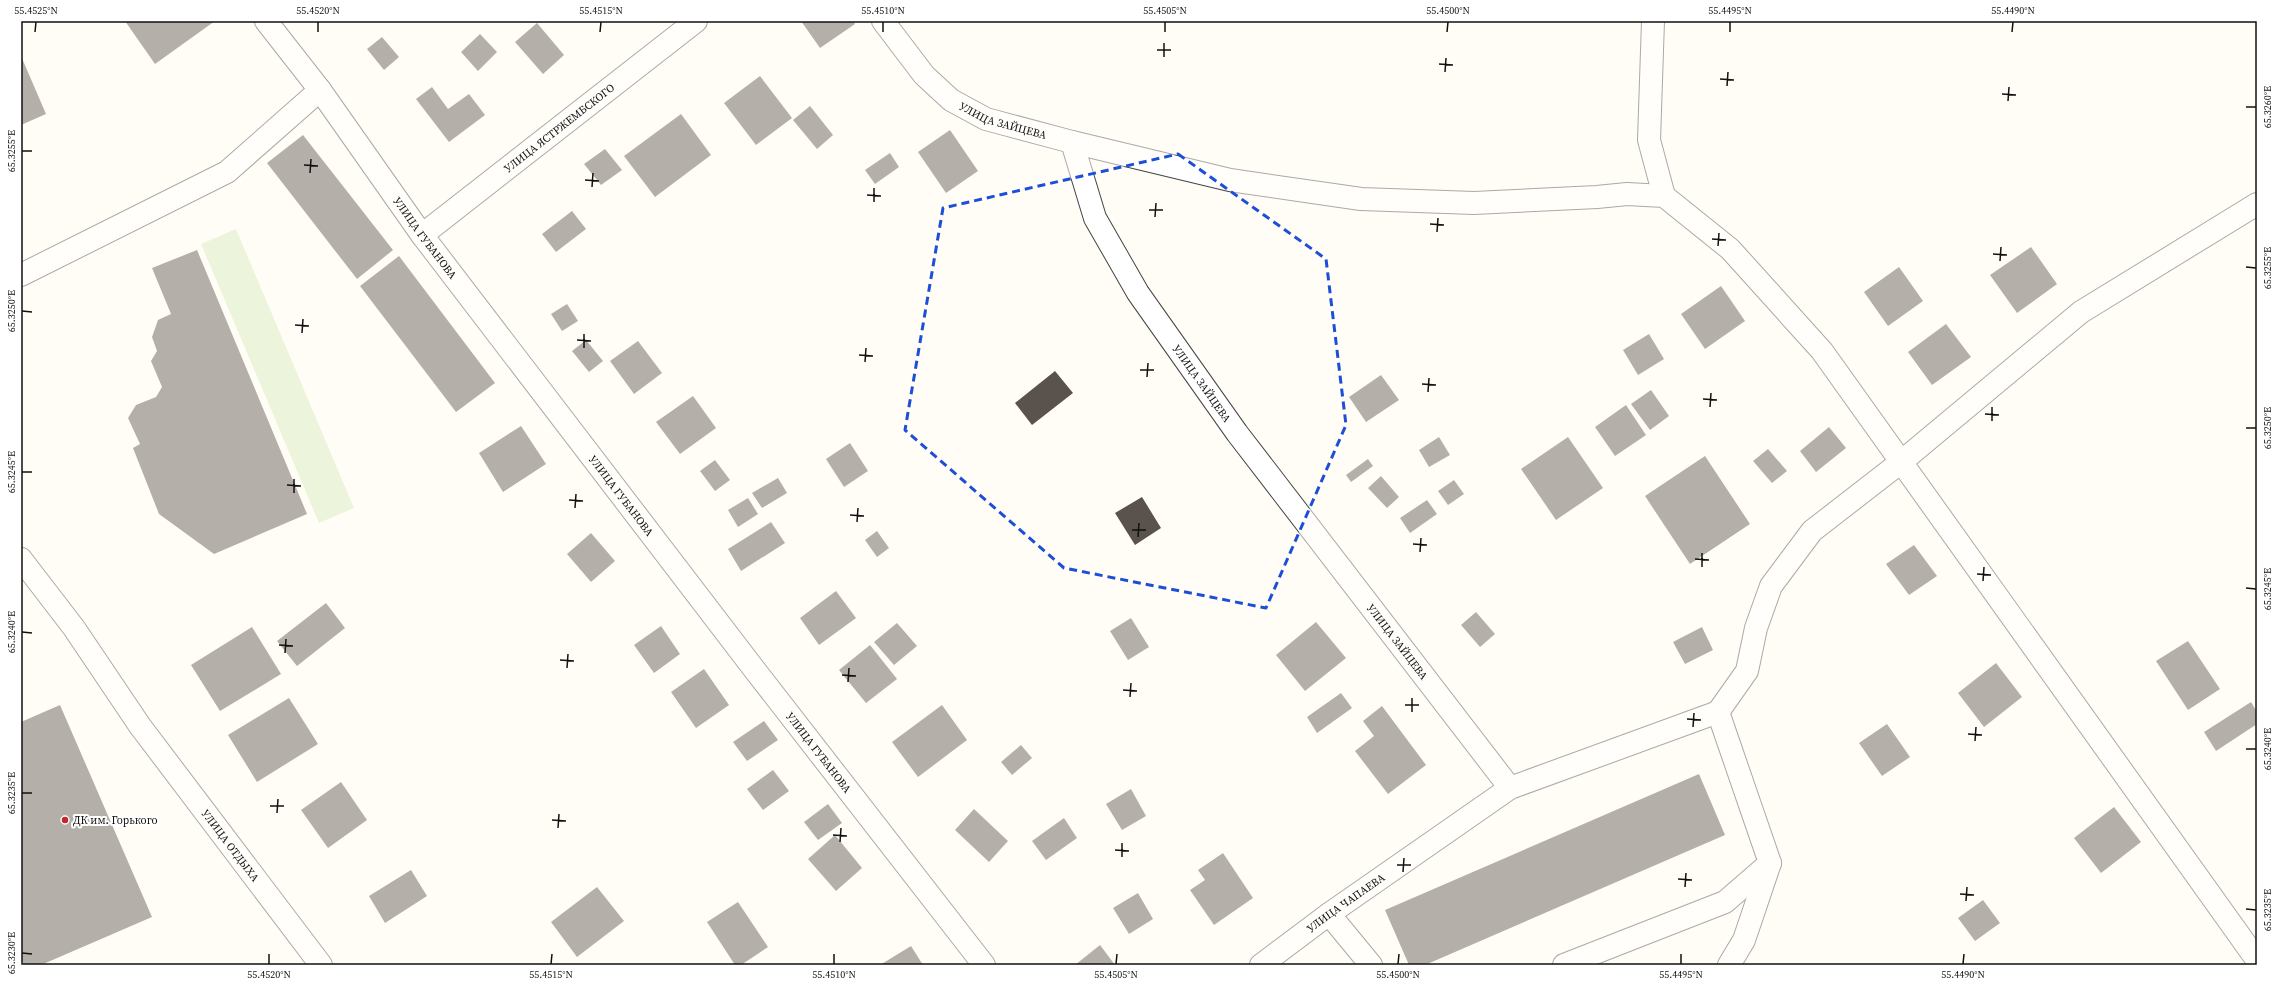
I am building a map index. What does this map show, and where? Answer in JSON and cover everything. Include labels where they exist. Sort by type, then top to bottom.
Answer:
[{"type":"street","name":"УЛИЦА ГУБАНОВА","points":[[266,21],[320,90],[422,235],[754,670],[984,965]]},
{"type":"street","name":"УЛИЦА ЯСТРЖЕМБСКОГО","points":[[422,235],[696,21]]},
{"type":"street","name":"УЛИЦА ЗАЙЦЕВА","points":[[883,21],[924,75],[951,100],[986,119],[1072,142],[1095,218],[1138,293],[1242,439],[1510,788]]},
{"type":"street","points":[[1653,21],[1649,140],[1664,196]]},
{"type":"street","points":[[21,275],[227,172],[320,90]]},
{"type":"street","points":[[1072,142],[1230,180],[1361,199],[1474,203],[1597,198],[1627,194],[1664,196],[1730,249],[1822,352],[2257,960]]},
{"type":"street","points":[[1729,965],[1744,940],[1770,863],[1718,712],[1747,671],[1756,628],[1771,586],[1812,531],[1901,462],[2081,312],[2257,204]]},
{"type":"street","name":"УЛИЦА ОТДЫХА","points":[[21,559],[74,628],[140,726],[321,965]]},
{"type":"street","name":"УЛИЦА ЧАПАЕВА","points":[[1261,965],[1329,914],[1510,788],[1718,712]]},
{"type":"street","points":[[1564,965],[1725,902],[1770,863]]},
{"type":"street","points":[[1329,914],[1372,965]]},
{"type":"highlighted area","points":[[1178,154],[1326,259],[1346,425],[1266,608],[1064,568],[905,430],[943,208]]},
{"type":"green space","points":[[236,229],[354,508],[319,523],[201,244]]},
{"type":"building","points":[[125,21],[215,21],[155,64]]},
{"type":"building","points":[[801,21],[853,21],[855,24],[820,48]]},
{"type":"building","points":[[537,23],[564,55],[543,74],[515,42]]},
{"type":"building","points":[[480,34],[497,52],[478,71],[461,52]]},
{"type":"building","points":[[382,37],[399,57],[384,70],[367,49]]},
{"type":"building","points":[[21,56],[46,114],[21,125]]},
{"type":"building","points":[[760,76],[792,118],[756,145],[724,103]]},
{"type":"building","points":[[432,87],[448,109],[469,94],[485,115],[449,142],[416,99]]},
{"type":"building","points":[[810,106],[833,135],[817,149],[793,120]]},
{"type":"building","points":[[681,114],[711,155],[655,197],[624,156]]},
{"type":"building","points":[[950,130],[978,171],[946,193],[918,152]]},
{"type":"building","points":[[303,135],[393,250],[357,279],[267,163]]},
{"type":"building","points":[[605,149],[622,170],[601,185],[584,164]]},
{"type":"building","points":[[890,153],[899,167],[875,184],[865,170]]},
{"type":"building","points":[[572,211],[586,229],[556,252],[542,234]]},
{"type":"building","points":[[2031,247],[2057,284],[2017,313],[1990,275]]},
{"type":"building","points":[[197,250],[307,514],[214,554],[159,514],[133,448],[140,444],[128,418],[136,405],[156,397],[162,387],[151,361],[157,351],[152,337],[158,320],[171,314],[152,268]]},
{"type":"building","points":[[399,256],[495,383],[456,412],[360,286]]},
{"type":"building","points":[[1899,267],[1923,301],[1888,326],[1864,292]]},
{"type":"building","points":[[1721,286],[1745,321],[1705,349],[1681,314]]},
{"type":"building","points":[[567,304],[578,321],[562,331],[551,314]]},
{"type":"building","points":[[1946,324],[1971,357],[1932,385],[1908,352]]},
{"type":"building","points":[[1649,334],[1664,359],[1638,375],[1623,350]]},
{"type":"building","points":[[586,340],[603,361],[589,372],[572,351]]},
{"type":"building","points":[[638,341],[662,373],[634,394],[610,361]]},
{"type":"building","points":[[1055,371],[1073,393],[1032,425],[1015,403]]},
{"type":"building","points":[[1381,375],[1399,400],[1366,422],[1349,397]]},
{"type":"building","points":[[1651,390],[1669,416],[1650,430],[1631,404]]},
{"type":"building","points":[[693,396],[716,428],[680,454],[656,422]]},
{"type":"building","points":[[1626,405],[1646,435],[1615,456],[1595,427]]},
{"type":"building","points":[[521,426],[546,464],[503,492],[479,453]]},
{"type":"building","points":[[1829,427],[1846,448],[1816,472],[1800,451]]},
{"type":"building","points":[[1439,437],[1450,455],[1429,467],[1419,450]]},
{"type":"building","points":[[1568,437],[1603,488],[1556,520],[1521,469]]},
{"type":"building","points":[[850,443],[868,471],[844,487],[826,459]]},
{"type":"building","points":[[1768,449],[1787,471],[1772,483],[1753,461]]},
{"type":"building","points":[[1705,456],[1750,524],[1690,564],[1645,496]]},
{"type":"building","points":[[1368,459],[1373,466],[1351,482],[1346,475]]},
{"type":"building","points":[[715,460],[730,480],[715,491],[700,471]]},
{"type":"building","points":[[1381,476],[1399,497],[1387,508],[1368,488]]},
{"type":"building","points":[[778,478],[787,493],[762,508],[752,493]]},
{"type":"building","points":[[1454,480],[1464,494],[1448,505],[1438,491]]},
{"type":"building","points":[[1142,497],[1161,528],[1135,545],[1115,513]]},
{"type":"building","points":[[748,498],[758,514],[738,527],[728,510]]},
{"type":"building","points":[[1427,500],[1437,514],[1410,533],[1400,518]]},
{"type":"building","points":[[771,522],[785,543],[741,571],[728,549]]},
{"type":"building","points":[[877,531],[889,548],[877,557],[865,540]]},
{"type":"building","points":[[591,533],[615,561],[591,582],[567,554]]},
{"type":"building","points":[[1914,545],[1937,576],[1909,595],[1886,564]]},
{"type":"building","points":[[836,591],[856,618],[819,645],[800,618]]},
{"type":"building","points":[[326,603],[345,628],[297,666],[277,641]]},
{"type":"building","points":[[1476,612],[1495,634],[1480,647],[1461,625]]},
{"type":"building","points":[[1131,618],[1149,647],[1128,660],[1110,631]]},
{"type":"building","points":[[1316,622],[1346,658],[1305,691],[1276,655]]},
{"type":"building","points":[[897,623],[917,646],[894,665],[874,642]]},
{"type":"building","points":[[661,626],[680,654],[654,673],[634,645]]},
{"type":"building","points":[[252,627],[281,674],[220,711],[191,665]]},
{"type":"building","points":[[1702,627],[1713,650],[1685,664],[1673,642]]},
{"type":"building","points":[[2188,641],[2220,689],[2188,710],[2156,661]]},
{"type":"building","points":[[870,645],[897,679],[866,703],[839,670]]},
{"type":"building","points":[[1996,663],[2022,697],[1984,727],[1958,693]]},
{"type":"building","points":[[704,669],[729,705],[696,728],[671,692]]},
{"type":"building","points":[[1341,693],[1352,708],[1317,733],[1307,717]]},
{"type":"building","points":[[289,698],[318,744],[257,782],[228,735]]},
{"type":"building","points":[[2251,702],[2257,712],[2257,724],[2216,751],[2204,732]]},
{"type":"building","name":"ДК им. Горького","points":[[60,705],[152,917],[41,965],[24,965],[21,958],[21,722]]},
{"type":"building","points":[[942,705],[967,740],[918,777],[892,742]]},
{"type":"building","points":[[1382,706],[1426,765],[1388,794],[1355,751],[1374,736],[1363,721]]},
{"type":"building","points":[[764,721],[778,740],[747,761],[733,742]]},
{"type":"building","points":[[1887,724],[1910,757],[1882,776],[1859,743]]},
{"type":"building","points":[[1021,745],[1032,758],[1012,775],[1001,762]]},
{"type":"building","points":[[773,770],[789,791],[763,810],[747,789]]},
{"type":"building","points":[[1699,774],[1725,835],[1425,965],[1409,965],[1385,910]]},
{"type":"building","points":[[341,782],[367,820],[328,848],[301,810]]},
{"type":"building","points":[[1131,789],[1146,816],[1122,830],[1106,804]]},
{"type":"building","points":[[828,804],[842,823],[818,840],[804,822]]},
{"type":"building","points":[[2114,807],[2141,842],[2101,873],[2074,838]]},
{"type":"building","points":[[974,809],[1008,841],[989,862],[955,830]]},
{"type":"building","points":[[1064,818],[1077,838],[1046,860],[1032,841]]},
{"type":"building","points":[[835,835],[862,868],[836,891],[808,859]]},
{"type":"building","points":[[1223,853],[1253,898],[1214,925],[1190,890],[1205,880],[1198,870]]},
{"type":"building","points":[[411,870],[427,896],[385,923],[369,896]]},
{"type":"building","points":[[597,887],[624,921],[577,957],[551,922]]},
{"type":"building","points":[[1138,893],[1153,919],[1129,934],[1113,908]]},
{"type":"building","points":[[1983,900],[2000,923],[1975,941],[1958,918]]},
{"type":"building","points":[[738,902],[768,947],[741,965],[735,965],[707,922]]},
{"type":"building","points":[[1100,945],[1115,965],[1075,965]]},
{"type":"building","points":[[911,946],[923,965],[880,965]]},
{"type":"place","name":"ДК им. Горького","points":[[65,820]]}]
